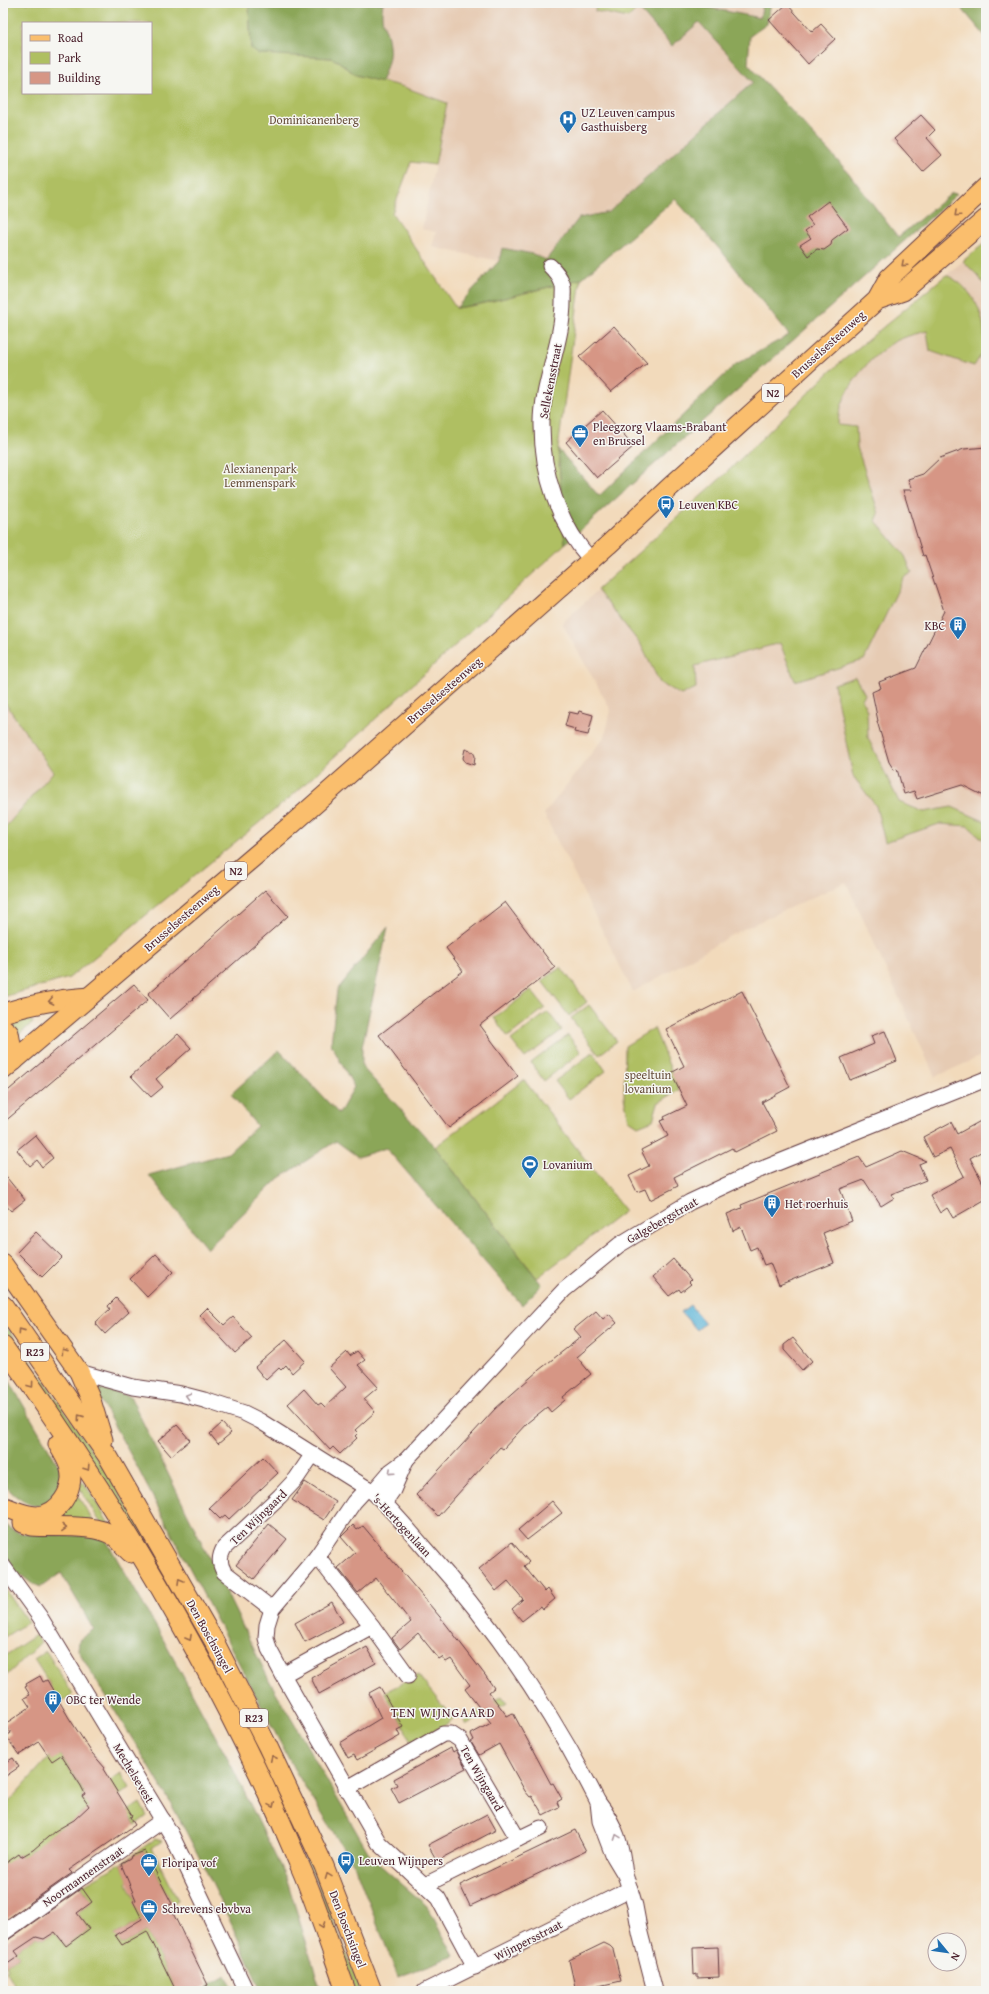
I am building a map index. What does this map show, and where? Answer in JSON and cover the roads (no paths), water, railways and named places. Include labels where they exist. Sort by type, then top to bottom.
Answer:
[{"type":"main road","name":"Brusselsesteenweg","points":[[9,1065],[290,826],[591,560],[877,300],[889,278],[986,187]]},
{"type":"main road","name":"Brusselsesteenweg","points":[[877,300],[903,291],[986,219]]},
{"type":"main road","points":[[3,1013],[29,1005],[61,998],[89,997]]},
{"type":"main road","points":[[3,1028],[9,1033],[9,1065]]},
{"type":"main road","points":[[3,1264],[79,1372],[90,1397],[109,1458]]},
{"type":"main road","name":"Den Boschsingel","points":[[3,1305],[109,1458],[214,1640],[268,1746],[324,1866],[372,1991]]},
{"type":"main road","name":"Den Boschsingel","points":[[3,1346],[42,1401],[150,1568],[197,1652],[249,1754],[303,1874],[346,1991]]},
{"type":"main road","points":[[4,1506],[29,1515],[39,1516],[54,1510],[67,1493],[71,1474],[70,1467],[46,1423],[42,1401]]},
{"type":"main road","points":[[4,1506],[16,1520],[32,1526],[87,1528],[111,1534],[150,1568]]},
{"type":"street","name":"Sellekensstraat","points":[[550,266],[558,274],[563,284],[563,308],[543,411],[542,426],[546,467],[556,501],[575,541],[591,560]]},
{"type":"street","name":"Galgebergstraat","points":[[370,1490],[406,1460],[564,1290],[619,1245],[690,1202],[752,1173],[986,1079]]},
{"type":"street","name":"'s-Hertogenlaan","points":[[79,1372],[133,1387],[182,1394],[226,1407],[260,1421],[370,1490],[384,1503],[445,1572],[518,1665],[560,1730],[598,1802],[610,1817],[622,1851],[625,1874],[635,1906],[640,1933],[655,1991]]},
{"type":"street","name":"Ten Wijngaard","points":[[272,1609],[224,1572],[220,1564],[220,1555],[224,1548],[280,1496],[296,1479],[313,1454]]},
{"type":"street","name":"Galgebergstraat","points":[[384,1503],[406,1460]]},
{"type":"street","points":[[370,1490],[354,1502],[317,1556],[272,1609],[267,1625],[266,1638],[269,1649],[282,1675],[346,1789],[379,1843],[438,1898],[475,1967]]},
{"type":"street","points":[[317,1556],[372,1626],[408,1676]]},
{"type":"street","name":"Mechelsevest","points":[[3,1566],[40,1617],[163,1820],[175,1841],[246,1991]]},
{"type":"street","points":[[282,1675],[372,1626]]},
{"type":"street","name":"Ten Wijngaard","points":[[346,1789],[444,1734],[451,1734],[458,1738],[463,1744],[518,1839]]},
{"type":"street","name":"Noormannenstraat","points":[[3,1933],[163,1820]]},
{"type":"street","points":[[425,1885],[541,1828]]},
{"type":"street","name":"Wijnpersstraat","points":[[425,1991],[630,1889]]},
{"type":"street","name":"'s-Hertogenlaan","points":[[635,1906],[649,1929],[665,1991]]},
{"type":"water","points":[[690,1305],[705,1323],[697,1330],[681,1312]]},
{"type":"place","name":"UZ Leuven campus Gasthuisberg","points":[[568,134]]},
{"type":"place","name":"Pleegzorg Vlaams-Brabant en Brussel","points":[[580,448]]},
{"type":"place","name":"Leuven KBC","points":[[666,519]]},
{"type":"place","name":"KBC","points":[[958,640]]},
{"type":"place","name":"Lovanium","points":[[530,1179]]},
{"type":"place","name":"Het roerhuis","points":[[772,1218]]},
{"type":"place","name":"OBC ter Wende","points":[[53,1714]]},
{"type":"place","name":"Leuven Wijnpers","points":[[346,1875]]},
{"type":"place","name":"Floripa vof","points":[[149,1877]]},
{"type":"place","name":"Schrevens ebvbva","points":[[149,1923]]},
{"type":"district","name":"TEN WIJNGAARD","points":[[443,1712]]},
{"type":"park label","name":"Dominicanenberg","points":[[314,119]]},
{"type":"park label","name":"Alexianenpark Lemmenspark","points":[[260,475]]},
{"type":"park label","name":"speeltuin lovanium","points":[[648,1081]]}]
